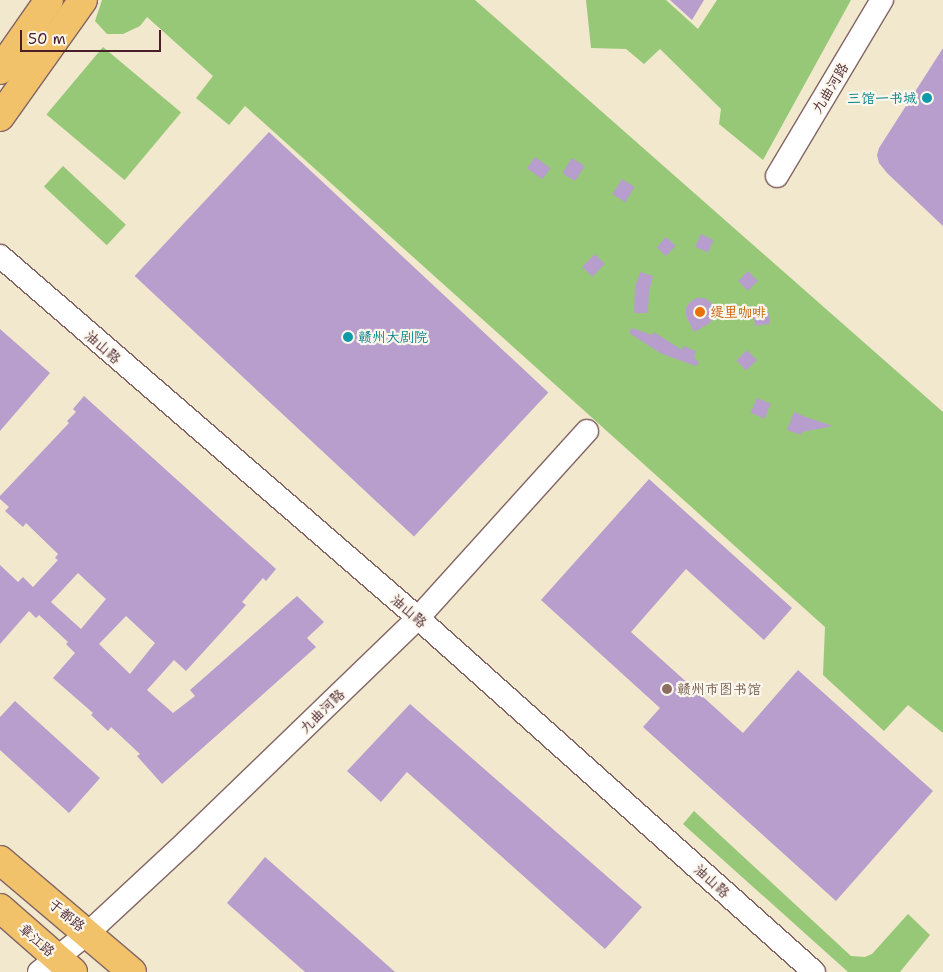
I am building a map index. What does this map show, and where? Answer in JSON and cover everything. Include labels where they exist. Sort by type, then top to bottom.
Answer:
[{"type":"main road","points":[[0,70],[50,0]]},
{"type":"main road","points":[[0,117],[83,0]]},
{"type":"main road","name":"于都路","points":[[0,860],[88,932],[132,972]]},
{"type":"main road","name":"章江路","points":[[0,908],[57,968]]},
{"type":"street","name":"九曲河路","points":[[777,176],[882,0]]},
{"type":"street","name":"油山路","points":[[0,256],[418,618],[814,972]]},
{"type":"street","name":"九曲河路","points":[[57,968],[88,932],[188,840],[418,618],[587,431]]},
{"type":"green space","points":[[102,0],[475,0],[943,412],[943,733],[908,705],[884,731],[823,675],[825,627],[245,106],[229,125],[196,98],[213,76],[147,17],[140,26],[123,34],[107,34],[95,21]]},
{"type":"green space","points":[[586,0],[666,0],[698,29],[717,0],[851,0],[763,160],[719,124],[721,109],[660,49],[644,64],[626,49],[591,48]]},
{"type":"green space","points":[[103,47],[181,113],[125,180],[46,114]]},
{"type":"green space","points":[[63,166],[126,225],[107,245],[44,186]]},
{"type":"green space","points":[[694,811],[851,956],[865,957],[872,954],[908,914],[930,935],[900,972],[848,972],[683,824]]},
{"type":"building","points":[[670,0],[704,0],[692,20]]},
{"type":"building","name":"三馆一书城","points":[[943,48],[943,226],[887,173],[879,163],[877,155],[879,148]]},
{"type":"building","name":"赣州大剧院","points":[[269,132],[548,393],[414,537],[135,276]]},
{"type":"building","points":[[535,157],[551,168],[543,179],[527,168]]},
{"type":"building","points":[[572,158],[585,166],[575,181],[562,173]]},
{"type":"building","points":[[622,179],[635,187],[625,202],[612,194]]},
{"type":"building","points":[[701,234],[714,240],[708,253],[695,247]]},
{"type":"building","points":[[666,237],[676,246],[666,256],[657,247]]},
{"type":"building","points":[[595,254],[605,264],[592,277],[582,267]]},
{"type":"building","points":[[748,271],[758,281],[748,291],[738,281]]},
{"type":"building","points":[[640,272],[653,276],[649,291],[648,313],[634,313],[635,287]]},
{"type":"building","name":"缇里咖啡","points":[[697,298],[704,298],[711,302],[714,316],[710,323],[694,332],[686,316],[686,308],[690,302]]},
{"type":"building","points":[[768,310],[770,324],[755,326],[753,312]]},
{"type":"building","points":[[632,328],[652,335],[654,332],[682,350],[683,346],[696,351],[694,358],[699,362],[696,366],[662,354],[629,333]]},
{"type":"building","points":[[0,329],[50,373],[0,431]]},
{"type":"building","points":[[747,350],[757,360],[746,371],[736,361]]},
{"type":"building","points":[[84,396],[276,569],[266,581],[263,578],[242,602],[246,605],[186,671],[174,660],[147,690],[173,713],[195,696],[190,690],[297,596],[324,622],[307,638],[316,647],[162,784],[137,756],[140,754],[111,727],[108,731],[91,715],[93,713],[53,678],[75,653],[66,644],[68,642],[39,615],[36,618],[29,611],[0,644],[0,565],[18,582],[23,577],[33,587],[58,560],[55,558],[58,554],[26,523],[23,527],[5,511],[9,507],[0,499],[0,496],[69,423],[67,421],[76,412],[73,409]],"holes":[[[78,573],[106,599],[81,629],[51,602]],[[126,616],[155,643],[130,674],[99,644]]]},
{"type":"building","points":[[757,398],[771,404],[765,419],[751,413]]},
{"type":"building","points":[[794,412],[833,426],[802,432],[801,435],[787,430]]},
{"type":"building","name":"赣州市图书馆","points":[[649,479],[792,608],[764,640],[686,569],[631,632],[743,733],[798,670],[933,791],[836,901],[643,727],[660,708],[541,600]]},
{"type":"building","points":[[15,701],[100,778],[69,813],[0,750],[0,717]]},
{"type":"building","points":[[410,704],[642,907],[605,949],[407,772],[381,802],[347,771]]},
{"type":"building","points":[[265,857],[395,972],[305,972],[227,903]]},
{"type":"place","name":"三馆一书城","points":[[927,98]]},
{"type":"place","name":"缇里咖啡","points":[[700,312]]},
{"type":"place","name":"赣州大剧院","points":[[348,337]]},
{"type":"place","name":"赣州市图书馆","points":[[667,689]]}]
